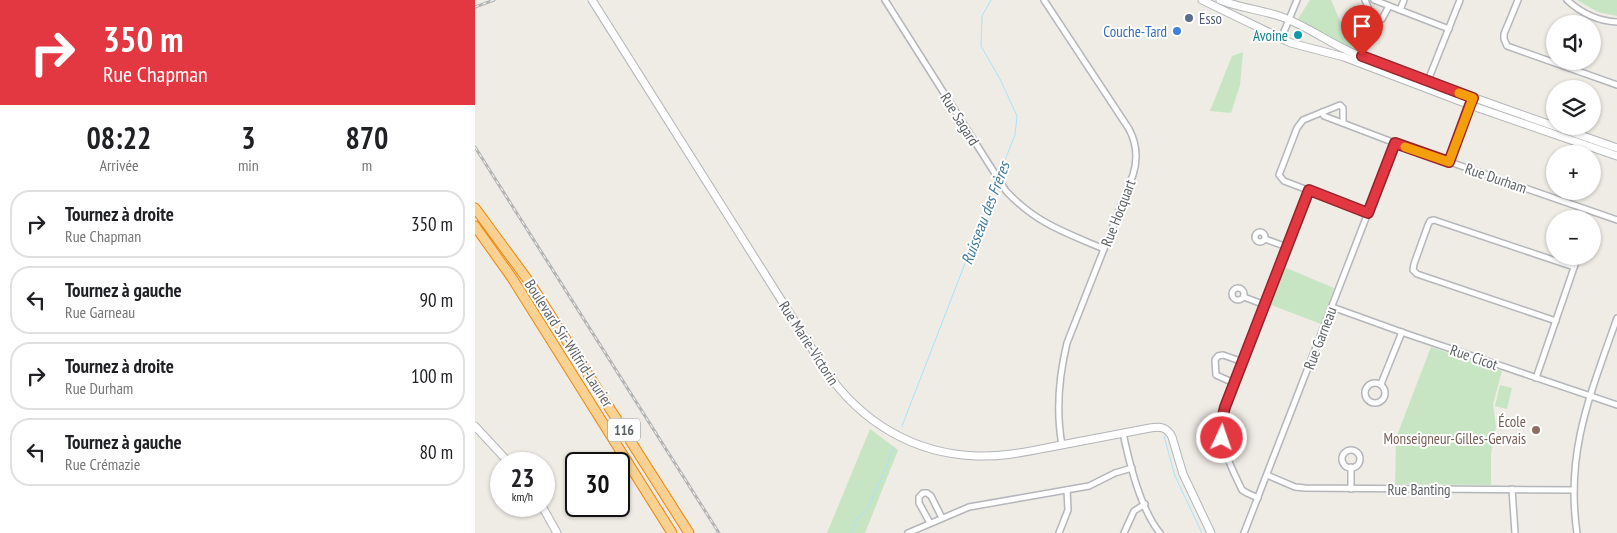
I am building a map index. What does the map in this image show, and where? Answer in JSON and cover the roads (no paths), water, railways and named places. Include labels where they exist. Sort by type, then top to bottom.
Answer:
[{"type":"highway","name":"Boulevard Sir-Wilfrid-Laurier","points":[[475,208],[530,283],[689,533]]},
{"type":"highway","name":"Boulevard Sir-Wilfrid-Laurier","points":[[475,226],[512,278],[672,533]]},
{"type":"street","name":"Rue Marie-Victorin","points":[[592,0],[826,371],[855,406],[877,423],[901,437],[926,447],[952,454],[977,456],[1003,456],[1157,427],[1167,430],[1172,437],[1183,474],[1211,533]]},
{"type":"street","name":"Rue Sagard","points":[[885,0],[1006,191],[1020,206],[1037,219],[1053,228],[1103,249]]},
{"type":"street","name":"Rue Hocquart","points":[[1044,0],[1127,125],[1135,143],[1136,159],[1134,171],[1073,326],[1065,352],[1059,393],[1062,445]]},
{"type":"street","points":[[1202,0],[1281,39],[1427,84]]},
{"type":"street","points":[[1220,0],[1289,20],[1343,48],[1427,84],[1617,156]]},
{"type":"street","points":[[1281,39],[1297,0]]},
{"type":"street","points":[[1365,0],[1372,17],[1376,20],[1382,19],[1389,6]]},
{"type":"street","points":[[1374,0],[1449,29]]},
{"type":"street","points":[[1400,10],[1404,0]]},
{"type":"street","points":[[1427,84],[1460,0]]},
{"type":"street","points":[[1518,0],[1504,34],[1507,46],[1617,85]]},
{"type":"street","points":[[1567,0],[1589,16],[1617,22]]},
{"type":"street","points":[[1472,101],[1617,148]]},
{"type":"street","points":[[1449,162],[1472,101]]},
{"type":"street","points":[[1343,123],[1343,108],[1341,105],[1303,120],[1299,124],[1279,172],[1283,180],[1368,213]]},
{"type":"street","name":"Rue Durham","points":[[1322,112],[1324,116],[1395,143],[1587,210]]},
{"type":"street","name":"Rue Garneau","points":[[1244,533],[1395,143]]},
{"type":"street","points":[[1258,498],[1242,490],[1227,458],[1223,443],[1222,419],[1234,383],[1309,190]]},
{"type":"street","name":"Rue Durham","points":[[1601,215],[1617,220]]},
{"type":"street","points":[[1536,378],[1556,321],[1574,267],[1437,220],[1432,220],[1428,225],[1413,268],[1416,274],[1556,321]]},
{"type":"street","points":[[1265,239],[1287,247]]},
{"type":"street","points":[[1244,297],[1265,305]]},
{"type":"street","name":"Rue Cicot","points":[[1332,307],[1617,406]]},
{"type":"street","points":[[1577,533],[1574,490],[1579,436],[1590,396],[1617,318]]},
{"type":"street","points":[[1381,384],[1374,383],[1366,388],[1365,394],[1371,402],[1383,399],[1385,392],[1381,384],[1402,332]]},
{"type":"street","points":[[1234,383],[1216,376],[1216,359],[1219,355],[1223,354],[1243,362]]},
{"type":"street","points":[[475,426],[499,452]]},
{"type":"street","points":[[1123,433],[1132,468],[1145,504],[1160,533]]},
{"type":"street","points":[[1351,467],[1351,489]]},
{"type":"street","points":[[908,533],[972,506],[1091,485],[1132,468]]},
{"type":"street","name":"Rue Banting","points":[[1267,475],[1302,488],[1574,490]]},
{"type":"street","points":[[1059,533],[1068,510],[1067,490]]},
{"type":"street","points":[[1512,490],[1515,533]]},
{"type":"street","points":[[930,523],[919,503],[919,497],[923,493],[928,493],[931,496],[942,518]]},
{"type":"street","points":[[1125,533],[1134,511],[1145,504]]},
{"type":"street","points":[[548,517],[557,533]]},
{"type":"waterway","name":"Ruisseau des Frères","points":[[991,0],[982,16],[981,46],[1000,79],[1017,116],[1015,135],[999,175]]},
{"type":"waterway","name":"Ruisseau des Frères","points":[[902,426],[997,181]]},
{"type":"waterway","points":[[1164,436],[1175,476],[1202,533]]},
{"type":"waterway","name":"Ruisseau des Frères","points":[[851,533],[857,519],[866,511],[894,447]]},
{"type":"railway","points":[[475,7],[494,0]]},
{"type":"railway","points":[[475,147],[719,533]]},
{"type":"place","name":"Esso","points":[[1189,18]]},
{"type":"place","name":"Couche-Tard","points":[[1177,31]]},
{"type":"place","name":"Avoine","points":[[1298,35]]},
{"type":"place","name":"École Monseigneur-Gilles-Gervais","points":[[1536,430]]}]
